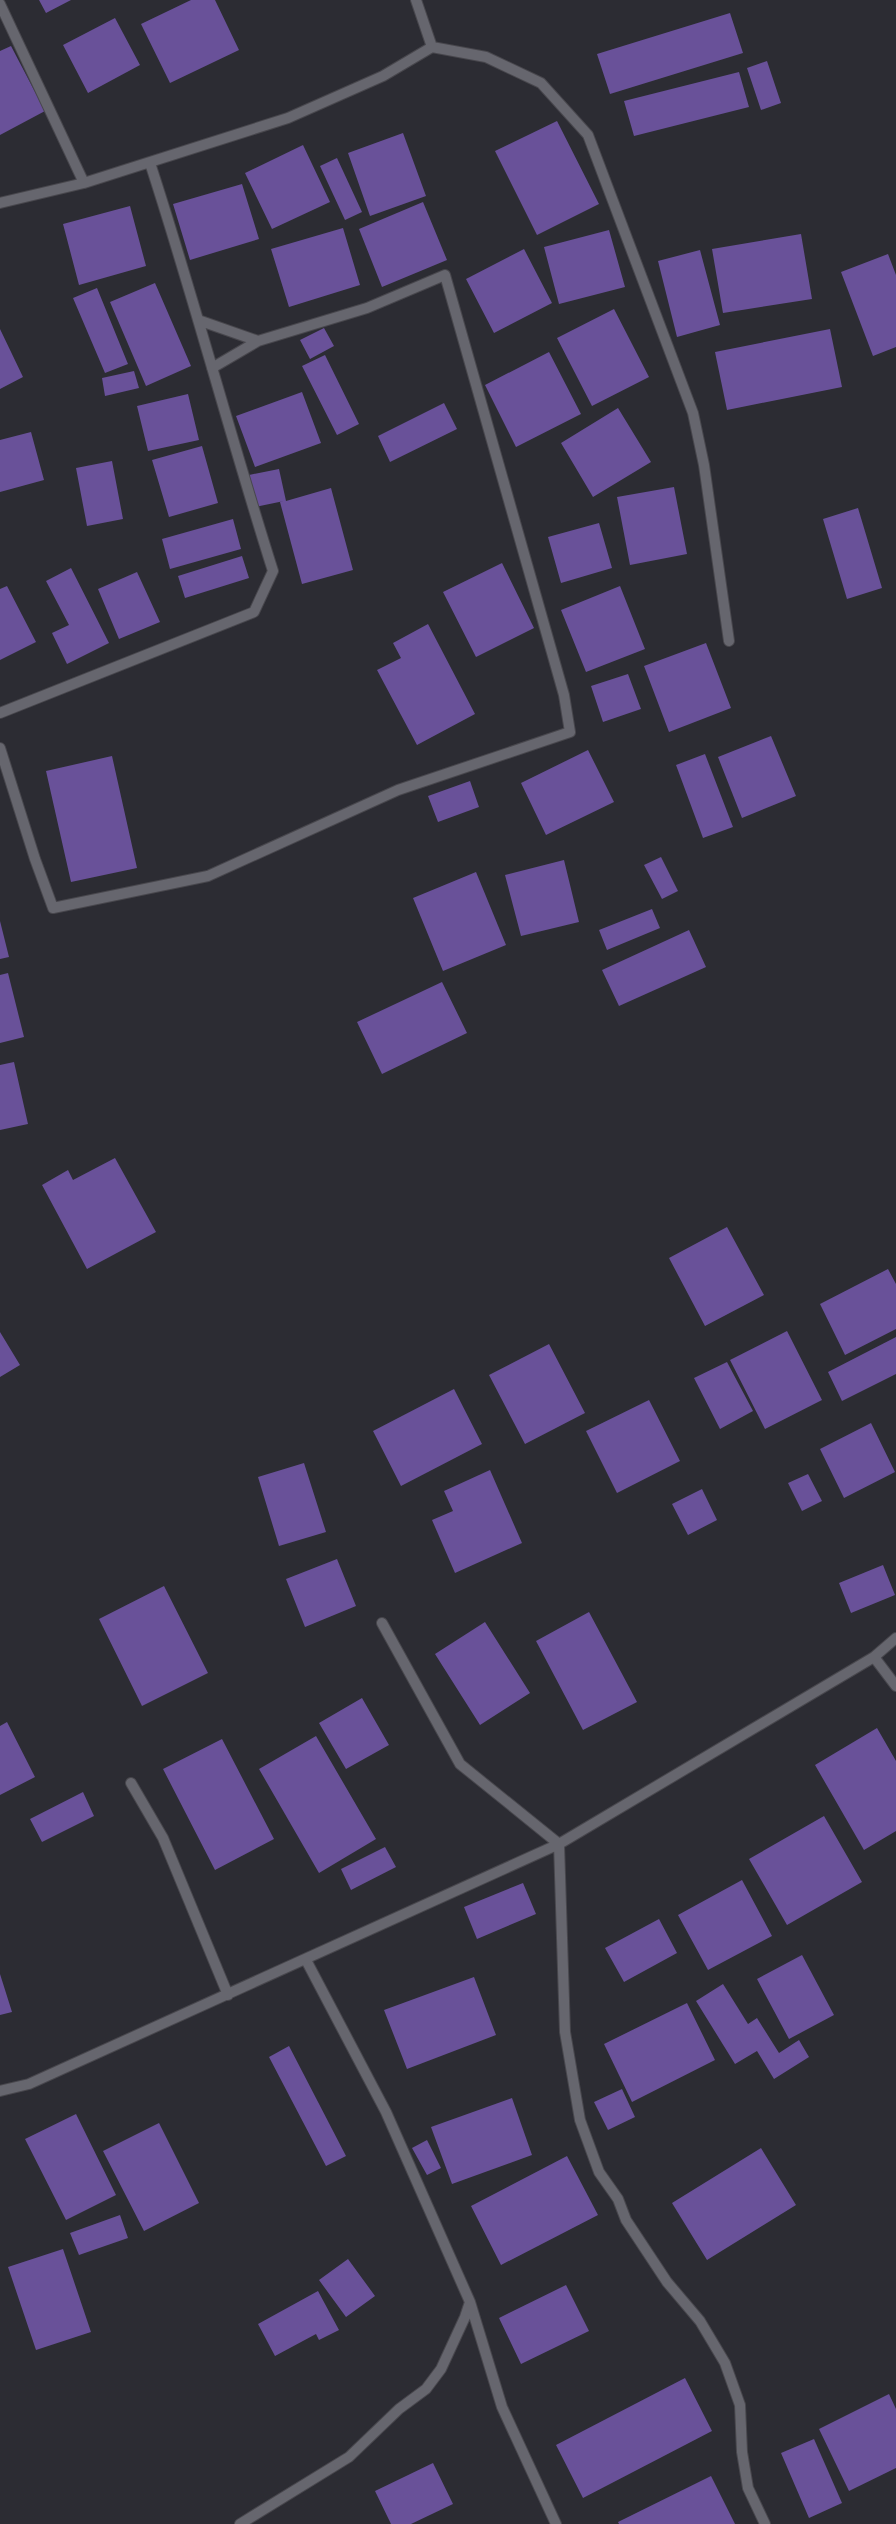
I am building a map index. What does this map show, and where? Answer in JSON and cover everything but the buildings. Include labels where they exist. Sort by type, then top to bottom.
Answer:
[{"type":"street","points":[[416,0],[432,47]]},
{"type":"street","points":[[0,4],[84,184]]},
{"type":"street","points":[[0,203],[84,184],[288,118],[382,76],[432,47],[486,57],[541,83],[588,135],[693,413],[704,464],[729,641]]},
{"type":"street","points":[[0,712],[254,612],[273,571],[212,368],[183,264],[150,163]]},
{"type":"street","points":[[0,748],[35,859],[53,908],[208,876],[398,790],[570,732],[564,695],[445,274],[367,308],[258,341],[212,368]]},
{"type":"street","points":[[198,320],[258,341]]},
{"type":"street","points":[[382,1623],[460,1764],[559,1844],[565,2032],[580,2120],[599,2172],[618,2199],[626,2220],[667,2282],[700,2321],[725,2364],[740,2405],[742,2452],[748,2488],[765,2524]]},
{"type":"street","points":[[0,2090],[29,2084],[306,1960],[559,1844],[874,1657],[896,1638]]},
{"type":"street","points":[[874,1657],[896,1686]]},
{"type":"street","points":[[132,1783],[163,1838],[228,1995]]},
{"type":"street","points":[[306,1960],[386,2112],[470,2302],[502,2407],[556,2524]]},
{"type":"street","points":[[240,2524],[349,2458],[399,2409],[426,2388],[444,2362],[466,2317],[470,2302]]}]
